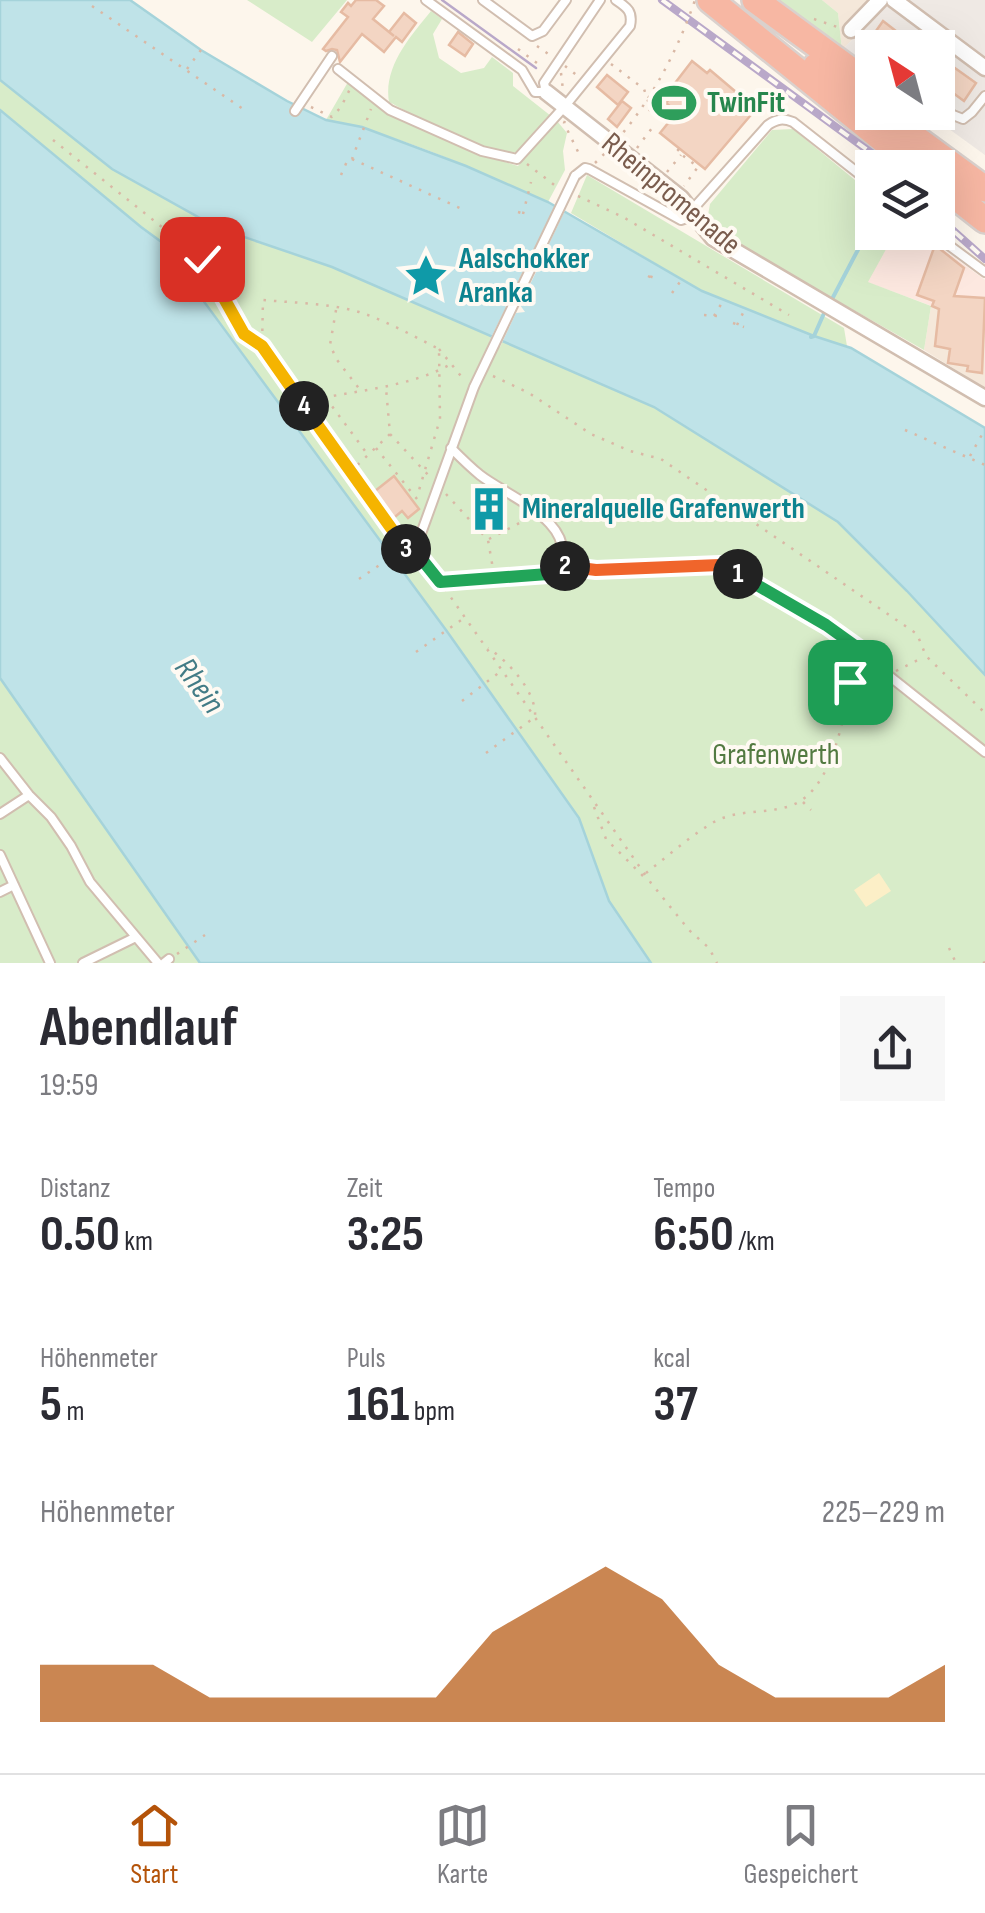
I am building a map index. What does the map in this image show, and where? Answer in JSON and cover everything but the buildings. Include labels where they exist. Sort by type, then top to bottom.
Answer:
[{"type":"highway","points":[[710,0],[896,150]]},
{"type":"highway","points":[[726,0],[855,95]]},
{"type":"highway","points":[[754,0],[855,74]]},
{"type":"highway","points":[[905,130],[985,189]]},
{"type":"highway","points":[[933,130],[985,168]]},
{"type":"highway","points":[[955,196],[985,220]]},
{"type":"street","points":[[851,30],[880,0]]},
{"type":"street","points":[[894,0],[985,68]]},
{"type":"street","name":"Rheinpromenade","points":[[546,92],[677,195],[714,238],[985,398]]},
{"type":"lane","name":"Rheinpromenade","points":[[426,0],[522,70],[536,92],[546,92]]},
{"type":"lane","points":[[483,0],[532,36],[543,31],[566,0]]},
{"type":"lane","points":[[546,92],[544,83],[555,59],[600,0]]},
{"type":"lane","points":[[338,70],[390,110],[482,151],[517,159],[630,26],[629,8],[616,0]]},
{"type":"lane","points":[[298,106],[332,56]]},
{"type":"lane","points":[[955,116],[962,118],[972,112],[985,96]]},
{"type":"lane","points":[[414,553],[473,389],[575,176],[584,168],[681,220],[694,213],[775,120],[793,122],[855,171]]},
{"type":"lane","points":[[955,250],[985,272]]},
{"type":"lane","points":[[440,582],[548,574],[559,568],[563,548],[559,536],[538,513],[480,475],[451,448]]},
{"type":"lane","points":[[560,565],[596,570],[720,565],[810,615],[858,648],[985,752]]},
{"type":"lane","points":[[0,758],[29,796],[51,816],[90,882],[136,937],[164,962]]},
{"type":"lane","points":[[0,814],[29,796]]},
{"type":"lane","points":[[0,854],[50,963]]},
{"type":"lane","points":[[0,892],[14,885]]},
{"type":"lane","points":[[83,963],[136,937]]},
{"type":"path","points":[[595,164],[644,106],[680,42],[695,0]]},
{"type":"path","points":[[92,6],[246,111]]},
{"type":"path","points":[[809,17],[831,27],[851,30]]},
{"type":"path","points":[[533,42],[584,81]]},
{"type":"path","points":[[518,48],[543,67]]},
{"type":"path","points":[[186,70],[200,50]]},
{"type":"path","points":[[603,58],[644,89],[648,104],[656,110],[654,113],[644,106]]},
{"type":"path","points":[[555,59],[565,106]]},
{"type":"path","points":[[298,106],[332,117],[353,83]]},
{"type":"path","points":[[352,159],[375,99]]},
{"type":"path","points":[[630,158],[655,124]]},
{"type":"path","points":[[572,138],[583,161]]},
{"type":"path","points":[[53,140],[202,259],[244,334],[262,346],[404,548],[414,553],[440,582],[644,874],[688,930],[710,948],[717,963]]},
{"type":"path","points":[[677,195],[698,167],[677,151],[680,148]]},
{"type":"path","points":[[676,162],[681,154]]},
{"type":"path","points":[[341,175],[348,159],[352,159],[462,208]]},
{"type":"path","points":[[517,159],[557,187],[623,217],[788,315]]},
{"type":"path","points":[[523,214],[531,182]]},
{"type":"path","points":[[651,278],[654,270]]},
{"type":"path","points":[[672,293],[682,279]]},
{"type":"path","points":[[262,346],[263,300],[337,307],[384,321],[439,349],[473,389]]},
{"type":"path","points":[[704,315],[716,316],[722,300]]},
{"type":"path","points":[[337,307],[330,345],[362,392]]},
{"type":"path","points":[[744,311],[735,324],[744,327]]},
{"type":"path","points":[[417,498],[440,419],[439,349]]},
{"type":"path","points":[[302,402],[386,386],[450,364]]},
{"type":"path","points":[[494,376],[529,392],[590,434],[630,452],[661,460],[917,634],[926,656],[985,713]]},
{"type":"path","points":[[386,386],[390,434],[426,472]]},
{"type":"path","points":[[325,397],[368,455]]},
{"type":"path","points":[[906,430],[985,465]]},
{"type":"path","points":[[969,458],[984,431]]},
{"type":"path","points":[[350,472],[390,434]]},
{"type":"path","points":[[376,448],[428,513]]},
{"type":"path","points":[[438,486],[488,540],[494,578]]},
{"type":"path","points":[[488,540],[538,513]]},
{"type":"path","points":[[360,579],[404,548]]},
{"type":"path","points":[[416,652],[464,618]]},
{"type":"path","points":[[486,647],[526,687],[536,706],[535,717],[486,753]]},
{"type":"path","points":[[644,874],[715,822],[802,801],[832,754],[858,648]]},
{"type":"path","points":[[890,674],[926,656]]},
{"type":"path","points":[[462,700],[502,670]]},
{"type":"path","points":[[592,801],[606,839],[651,883]]},
{"type":"path","points":[[802,801],[811,810]]},
{"type":"path","points":[[182,950],[204,934]]},
{"type":"path","points":[[949,949],[956,963]]},
{"type":"shaded area","points":[[822,0],[891,0],[862,30],[855,30],[855,37],[842,50],[838,13]]},
{"type":"shaded area","points":[[891,0],[985,0],[985,155],[950,130],[955,130],[955,30],[862,30]]},
{"type":"shaded area","points":[[855,37],[855,60],[842,50]]},
{"type":"shaded area","points":[[885,250],[944,250],[985,280],[985,307],[949,305],[948,312],[867,282]]},
{"type":"shaded area","points":[[948,305],[985,307],[985,388],[924,350],[931,306],[947,312]]},
{"type":"green space","points":[[247,0],[347,0],[312,42]]},
{"type":"green space","points":[[774,0],[822,0],[838,13],[842,50]]},
{"type":"green space","points":[[431,11],[442,19],[433,34],[439,58],[461,73],[484,68],[492,57],[513,73],[513,86],[551,116],[519,151],[508,153],[475,144],[389,102],[394,65]]},
{"type":"green space","name":"Grafenwerth","points":[[0,80],[112,169],[218,228],[332,267],[654,407],[838,522],[985,675],[985,963],[651,963],[609,901],[579,818],[202,299],[197,268],[141,227],[0,110]]},
{"type":"green space","points":[[348,82],[381,108],[469,151],[518,166],[557,121],[567,133],[563,151],[565,170],[548,202],[411,144],[326,120]]},
{"type":"green space","points":[[793,129],[855,180],[855,250],[886,250],[868,282],[931,306],[924,350],[739,245],[708,215],[710,204],[772,130]]},
{"type":"green space","points":[[587,175],[844,328],[847,346],[702,291],[571,213]]},
{"type":"green space","points":[[0,678],[200,963],[0,963]]},
{"type":"sand","points":[[879,873],[891,891],[866,907],[854,890]]},
{"type":"water","points":[[0,0],[130,0],[201,50],[287,101],[326,120],[362,127],[466,166],[548,202],[702,291],[851,348],[985,428],[985,675],[838,522],[654,407],[332,267],[218,228],[112,169],[0,80]]},
{"type":"water","name":"Rhein","points":[[0,110],[141,227],[197,268],[202,299],[579,818],[609,901],[651,963],[200,963],[0,678]]},
{"type":"pier","points":[[557,201],[567,206],[542,259],[547,266],[539,266],[520,305],[525,312],[516,313],[500,347],[489,342],[506,307],[501,300],[510,299],[528,260],[523,254],[532,253]]},
{"type":"waterway","points":[[830,303],[858,250]]},
{"type":"waterway","points":[[811,337],[825,311]]},
{"type":"tram line","points":[[442,0],[536,68]]},
{"type":"railway","points":[[662,0],[867,150]]},
{"type":"railway","points":[[955,232],[985,259]]},
{"type":"place","name":"TwinFit","points":[[674,103]]},
{"type":"place","name":"Aalschokker Aranka","points":[[426,276]]},
{"type":"place","name":"Mineralquelle Grafenwerth","points":[[489,509]]},
{"type":"route","points":[[202,259],[244,334],[262,346],[283,374],[404,548],[420,557],[440,582],[548,574],[560,565],[646,570],[720,565],[748,578],[858,648],[850,682]]}]
